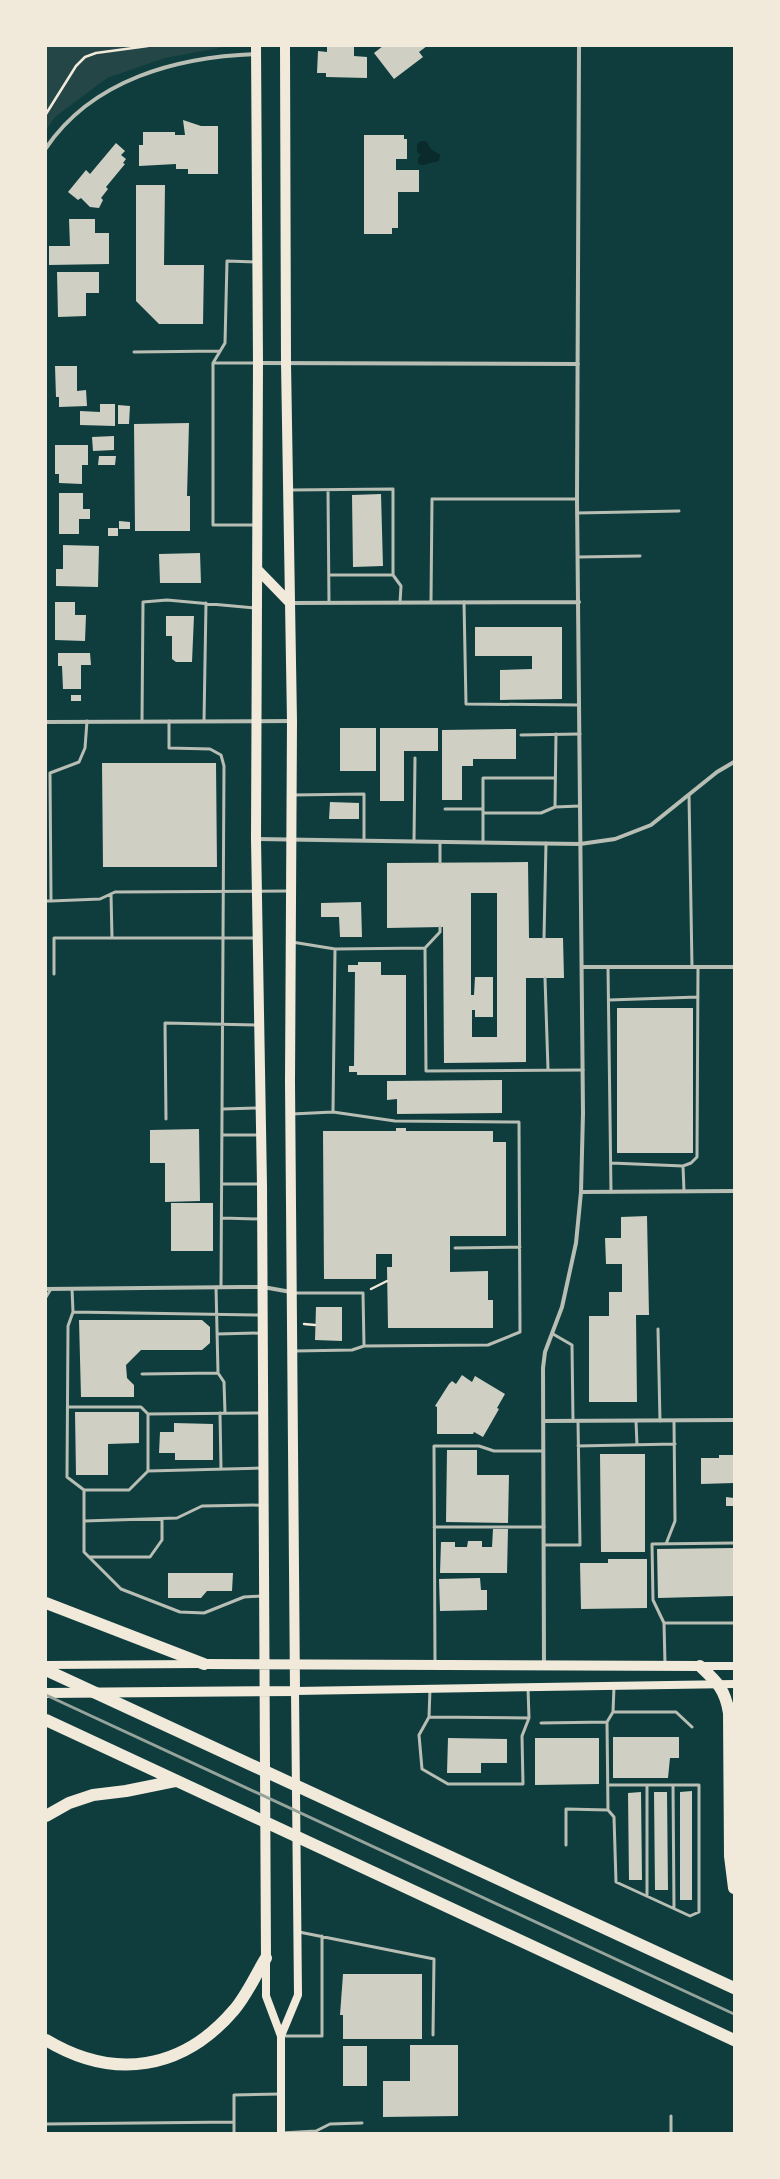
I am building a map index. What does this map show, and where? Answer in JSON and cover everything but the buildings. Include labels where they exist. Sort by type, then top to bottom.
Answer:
[{"type":"highway","points":[[46,1603],[204,1664]]},
{"type":"highway","points":[[700,1666],[720,1684],[727,1700],[732,1733],[730,1856],[734,1888]]},
{"type":"highway","points":[[46,1670],[734,1988]]},
{"type":"highway","points":[[46,1720],[734,2040]]},
{"type":"highway","points":[[46,1816],[69,1803],[92,1795],[126,1791],[175,1781]]},
{"type":"highway","points":[[46,2040],[80,2058],[114,2065],[144,2064],[176,2054],[207,2037],[236,2008],[266,1958]]},
{"type":"main road","points":[[281,2036],[298,1995],[295,1691],[293,1663],[293,1351],[290,1114],[292,721],[286,363],[285,46]]},
{"type":"main road","points":[[256,50],[258,363],[256,839],[263,1287],[262,1468],[265,1691],[266,1996],[281,2036],[281,2133]]},
{"type":"main road","points":[[257,569],[290,603]]},
{"type":"main road","points":[[46,1665],[293,1663],[734,1666]]},
{"type":"main road","points":[[46,1693],[614,1687],[734,1684]]},
{"type":"street","points":[[544,1664],[543,1368],[545,1352],[553,1334],[569,1280],[576,1243],[581,1192],[583,1070],[577,513],[579,46]]},
{"type":"street","points":[[46,148],[66,124],[82,109],[125,81],[158,68],[193,60],[256,50]]},
{"type":"street","points":[[258,363],[578,364]]},
{"type":"street","points":[[290,603],[579,602]]},
{"type":"street","points":[[46,722],[292,721]]},
{"type":"street","points":[[256,839],[580,844],[615,839],[651,825],[717,772],[734,762]]},
{"type":"street","points":[[582,967],[734,967]]},
{"type":"street","points":[[581,1192],[734,1191]]},
{"type":"street","points":[[48,1289],[263,1287],[292,1292]]},
{"type":"street","points":[[543,1421],[734,1420]]},
{"type":"lane","points":[[257,262],[226,261],[225,343],[213,363],[213,525],[257,525]]},
{"type":"lane","points":[[134,352],[220,351]]},
{"type":"lane","points":[[213,363],[258,363]]},
{"type":"lane","points":[[288,490],[393,489],[393,575],[400,586],[400,603]]},
{"type":"lane","points":[[328,490],[329,603]]},
{"type":"lane","points":[[432,602],[432,499],[577,499]]},
{"type":"lane","points":[[577,513],[679,511]]},
{"type":"lane","points":[[578,556],[640,556]]},
{"type":"lane","points":[[329,576],[393,575]]},
{"type":"lane","points":[[142,721],[142,602],[167,600],[256,608]]},
{"type":"lane","points":[[464,602],[466,704],[579,705]]},
{"type":"lane","points":[[204,721],[206,603]]},
{"type":"lane","points":[[52,901],[50,773],[79,762],[85,748],[86,721]]},
{"type":"lane","points":[[169,721],[169,748],[210,749],[220,755],[224,766],[222,892],[223,1109],[221,1287]]},
{"type":"lane","points":[[555,806],[556,734]]},
{"type":"lane","points":[[522,735],[580,734]]},
{"type":"lane","points":[[414,841],[415,758]]},
{"type":"lane","points":[[483,842],[483,778],[556,778]]},
{"type":"lane","points":[[292,795],[364,794],[364,840]]},
{"type":"lane","points":[[689,795],[692,967]]},
{"type":"lane","points":[[483,813],[541,813],[555,806],[580,806]]},
{"type":"lane","points":[[445,809],[483,809]]},
{"type":"lane","points":[[440,842],[440,863]]},
{"type":"lane","points":[[544,938],[546,843]]},
{"type":"lane","points":[[46,901],[100,900],[115,892],[292,891]]},
{"type":"lane","points":[[111,894],[112,938]]},
{"type":"lane","points":[[440,927],[440,932],[425,948],[426,1072],[530,1071],[548,1069],[583,1070]]},
{"type":"lane","points":[[54,974],[54,938],[258,938]]},
{"type":"lane","points":[[291,942],[335,949],[425,948]]},
{"type":"lane","points":[[333,1112],[335,949]]},
{"type":"lane","points":[[608,967],[611,1192]]},
{"type":"lane","points":[[611,1163],[683,1166],[691,1163],[696,1157],[698,967]]},
{"type":"lane","points":[[545,978],[548,1069]]},
{"type":"lane","points":[[609,1000],[698,997]]},
{"type":"lane","points":[[166,1119],[164,1023],[259,1025]]},
{"type":"lane","points":[[223,1109],[261,1108]]},
{"type":"lane","points":[[290,1114],[333,1112],[395,1121],[519,1122],[520,1332],[488,1345],[364,1346],[352,1350],[293,1351]]},
{"type":"lane","points":[[222,1135],[261,1135]]},
{"type":"lane","points":[[683,1166],[684,1191]]},
{"type":"lane","points":[[222,1184],[262,1184]]},
{"type":"lane","points":[[222,1218],[262,1219]]},
{"type":"lane","points":[[455,1248],[520,1247]]},
{"type":"lane","points":[[216,1287],[218,1373],[224,1382],[225,1413]]},
{"type":"lane","points":[[46,1297],[48,1289]]},
{"type":"lane","points":[[72,1289],[73,1312],[68,1326],[67,1477],[84,1490],[129,1490],[148,1471],[262,1468]]},
{"type":"lane","points":[[292,1292],[363,1293],[364,1346]]},
{"type":"lane","points":[[73,1312],[263,1315]]},
{"type":"lane","points":[[658,1329],[660,1421]]},
{"type":"lane","points":[[217,1334],[262,1333]]},
{"type":"lane","points":[[553,1334],[572,1345],[573,1421]]},
{"type":"lane","points":[[142,1374],[218,1373]]},
{"type":"lane","points":[[68,1407],[141,1407],[148,1414],[148,1471]]},
{"type":"lane","points":[[220,1413],[220,1469]]},
{"type":"lane","points":[[148,1414],[262,1413]]},
{"type":"lane","points":[[666,1544],[675,1521],[674,1420]]},
{"type":"lane","points":[[544,1545],[580,1545],[578,1421]]},
{"type":"lane","points":[[636,1421],[637,1445]]},
{"type":"lane","points":[[578,1446],[675,1444]]},
{"type":"lane","points":[[435,1664],[434,1446],[479,1446],[494,1451],[543,1451]]},
{"type":"lane","points":[[84,1490],[84,1552],[121,1589],[180,1612],[204,1613],[244,1597],[263,1595]]},
{"type":"lane","points":[[84,1521],[177,1518],[202,1506],[263,1505]]},
{"type":"lane","points":[[89,1557],[150,1557],[162,1540],[162,1519]]},
{"type":"lane","points":[[434,1527],[544,1527]]},
{"type":"lane","points":[[665,1666],[664,1623],[653,1600],[652,1544],[734,1543]]},
{"type":"lane","points":[[664,1623],[734,1623]]},
{"type":"lane","points":[[430,1688],[429,1717],[419,1735],[422,1769],[448,1784],[523,1784],[522,1736],[528,1718],[528,1687]]},
{"type":"lane","points":[[608,1785],[699,1785],[699,1912],[690,1916],[616,1882],[614,1817],[608,1810],[606,1722],[613,1712],[614,1687]]},
{"type":"lane","points":[[613,1712],[676,1712],[692,1727]]},
{"type":"lane","points":[[429,1717],[528,1718]]},
{"type":"lane","points":[[541,1723],[606,1722]]},
{"type":"lane","points":[[646,1896],[647,1785]]},
{"type":"lane","points":[[673,1785],[674,1908]]},
{"type":"lane","points":[[566,1845],[566,1808],[608,1810]]},
{"type":"lane","points":[[297,1931],[434,1959],[433,2035]]},
{"type":"lane","points":[[281,2036],[322,2036],[322,1936]]},
{"type":"lane","points":[[234,2133],[234,2095],[281,2094]]},
{"type":"lane","points":[[671,2116],[671,2133]]},
{"type":"lane","points":[[46,2124],[234,2122]]},
{"type":"lane","points":[[281,2133],[316,2132],[330,2124],[362,2123]]},
{"type":"path","points":[[46,114],[76,66],[86,57],[96,53],[148,46]]},
{"type":"path","points":[[363,1293],[388,1281]]},
{"type":"path","points":[[303,1324],[315,1325]]},
{"type":"shaded area","points":[[46,46],[229,46],[165,58],[107,78],[55,117],[46,130]]},
{"type":"shaded area","points":[[421,141],[426,141],[431,149],[440,155],[439,161],[423,165],[418,164],[418,158],[421,155],[417,152],[417,144]]},
{"type":"railway","points":[[46,1695],[734,2014]]}]
